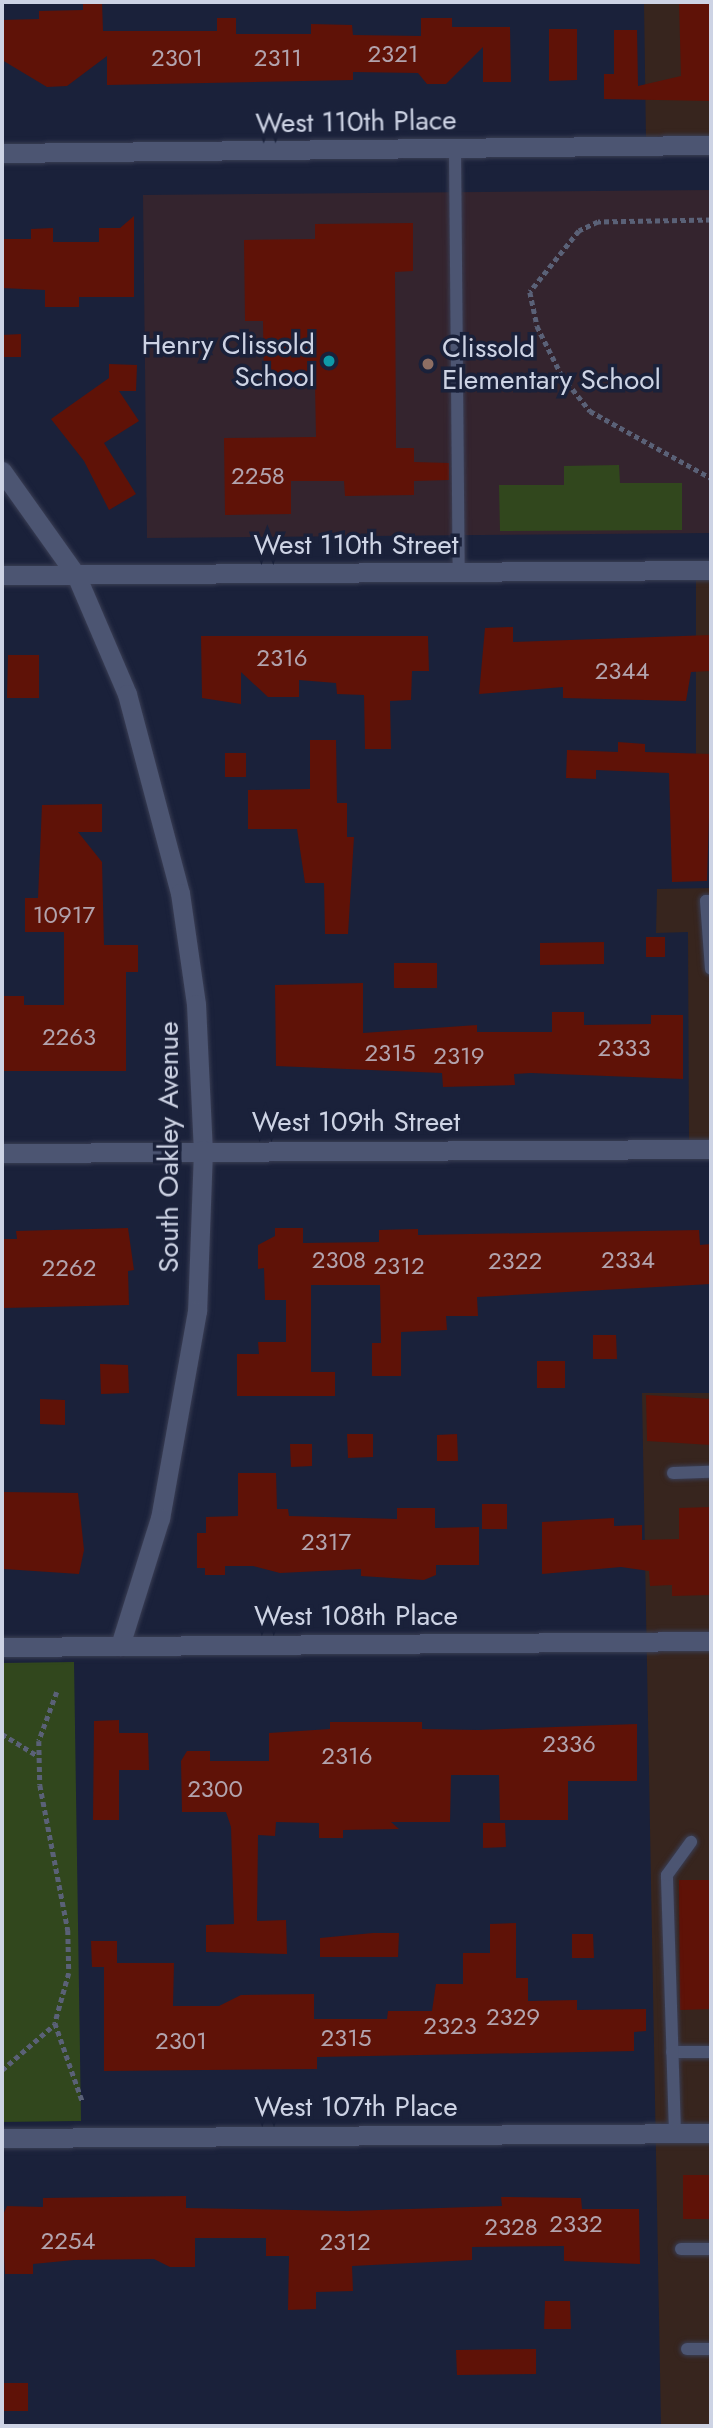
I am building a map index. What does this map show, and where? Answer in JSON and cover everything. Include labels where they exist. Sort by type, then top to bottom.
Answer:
[{"type":"street","name":"West 110th Place","points":[[2,153],[711,145]]},
{"type":"street","name":"South Oakley Avenue","points":[[2,471],[76,575],[127,694],[180,893],[196,1004],[202,1150],[197,1311],[181,1424],[160,1518],[120,1646]]},
{"type":"street","name":"West 110th Street","points":[[2,575],[711,570]]},
{"type":"street","name":"West 109th Street","points":[[2,1153],[711,1149]]},
{"type":"street","name":"West 108th Place","points":[[2,1647],[711,1641]]},
{"type":"street","name":"West 107th Place","points":[[2,2138],[711,2133]]},
{"type":"lane","points":[[455,149],[459,572]]},
{"type":"lane","points":[[711,901],[706,901],[711,969]]},
{"type":"lane","points":[[673,1473],[711,1472]]},
{"type":"lane","points":[[675,2133],[667,1875],[691,1842]]},
{"type":"lane","points":[[672,2052],[711,2052]]},
{"type":"lane","points":[[681,2249],[711,2249]]},
{"type":"lane","points":[[687,2349],[711,2349]]},
{"type":"path","points":[[711,220],[598,222],[579,231],[530,292],[537,326],[562,376],[590,411],[711,478]]},
{"type":"path","points":[[2,2070],[55,2023],[69,1973],[68,1930],[39,1756],[57,1692]]},
{"type":"path","points":[[2,1734],[39,1756]]},
{"type":"path","points":[[55,2023],[82,2100]]},
{"type":"shaded area","points":[[644,2],[711,2],[711,139],[646,140]]},
{"type":"shaded area","name":"Clissold Elementary School","points":[[711,190],[711,533],[147,538],[143,195]]},
{"type":"shaded area","points":[[696,577],[711,577],[711,776],[696,776]]},
{"type":"shaded area","points":[[711,888],[711,1147],[689,1148],[688,932],[656,933],[657,889]]},
{"type":"shaded area","points":[[642,1393],[711,1393],[711,2426],[661,2426]]},
{"type":"green space","points":[[619,465],[620,483],[682,483],[682,530],[500,531],[499,485],[564,485],[564,466]]},
{"type":"green space","points":[[74,1662],[81,2121],[2,2122],[2,1663]]},
{"type":"building","points":[[83,2],[102,2],[103,31],[217,31],[217,18],[236,18],[236,34],[311,34],[311,24],[352,25],[353,35],[421,36],[421,18],[452,18],[452,27],[510,27],[511,82],[483,82],[483,47],[446,84],[427,84],[418,73],[353,72],[353,80],[107,85],[107,56],[67,86],[47,87],[2,60],[2,20],[39,19],[39,11],[83,10]]},
{"type":"building","points":[[679,2],[711,2],[711,101],[604,99],[604,74],[614,74],[614,30],[637,30],[638,86],[681,76]]},
{"type":"building","points":[[549,29],[577,29],[577,80],[549,81]]},
{"type":"building","points":[[134,216],[134,297],[79,297],[79,307],[45,307],[45,290],[2,288],[2,239],[31,239],[31,229],[53,228],[53,242],[99,242],[99,228],[120,228]]},
{"type":"building","name":"Henry Clissold School","points":[[413,223],[413,271],[395,272],[396,448],[414,448],[414,462],[449,463],[449,480],[414,481],[414,495],[345,496],[344,481],[291,481],[291,514],[225,515],[224,438],[316,437],[315,383],[264,383],[263,321],[245,321],[244,240],[315,239],[315,224]]},
{"type":"building","points":[[21,334],[21,357],[2,357],[2,335]]},
{"type":"building","points":[[109,364],[137,365],[136,391],[119,391],[139,421],[104,443],[136,494],[109,510],[84,461],[51,419],[109,378]]},
{"type":"building","points":[[513,627],[513,642],[711,635],[711,671],[691,672],[686,701],[563,698],[563,687],[479,694],[485,628]]},
{"type":"building","points":[[201,636],[428,636],[429,671],[412,671],[411,700],[390,701],[391,749],[365,749],[364,695],[337,694],[336,683],[299,680],[299,697],[268,697],[241,672],[241,704],[202,698]]},
{"type":"building","points":[[8,655],[39,655],[39,698],[7,698]]},
{"type":"building","points":[[310,740],[336,740],[337,803],[347,803],[347,837],[354,837],[348,934],[325,934],[324,883],[305,883],[297,829],[248,829],[248,790],[310,789]]},
{"type":"building","points":[[618,742],[645,744],[645,752],[711,754],[707,881],[672,882],[669,773],[596,770],[596,779],[566,778],[567,750],[618,752]]},
{"type":"building","points":[[225,753],[246,753],[246,777],[225,777]]},
{"type":"building","points":[[102,804],[102,832],[78,832],[102,862],[104,945],[138,945],[138,972],[126,972],[126,1071],[2,1071],[2,996],[24,996],[24,1005],[64,1005],[64,932],[25,932],[25,898],[38,898],[42,805]]},
{"type":"building","points":[[646,937],[665,937],[665,957],[646,957]]},
{"type":"building","points":[[604,942],[604,964],[540,965],[540,943]]},
{"type":"building","points":[[394,963],[437,963],[437,988],[394,988]]},
{"type":"building","points":[[363,983],[363,1033],[477,1025],[477,1032],[552,1032],[552,1012],[584,1012],[584,1025],[651,1024],[651,1015],[683,1015],[683,1079],[531,1073],[514,1074],[515,1085],[443,1087],[442,1073],[276,1066],[275,985]]},
{"type":"building","points":[[128,1228],[134,1270],[128,1271],[129,1305],[4,1308],[4,1239],[17,1239],[16,1231]]},
{"type":"building","points":[[275,1228],[303,1228],[303,1243],[379,1242],[379,1230],[418,1229],[418,1235],[699,1230],[700,1245],[711,1244],[711,1284],[477,1297],[478,1316],[446,1316],[447,1330],[401,1332],[401,1376],[372,1376],[372,1343],[381,1343],[380,1285],[311,1285],[311,1372],[335,1372],[335,1396],[237,1396],[237,1354],[259,1354],[258,1342],[286,1342],[286,1300],[265,1300],[264,1268],[258,1269],[258,1245],[275,1236]]},
{"type":"building","points":[[593,1335],[616,1335],[617,1359],[593,1359]]},
{"type":"building","points":[[537,1361],[565,1361],[565,1388],[537,1388]]},
{"type":"building","points":[[100,1364],[128,1365],[129,1393],[101,1394]]},
{"type":"building","points":[[646,1395],[711,1399],[711,1445],[647,1441]]},
{"type":"building","points":[[40,1399],[65,1400],[65,1425],[40,1424]]},
{"type":"building","points":[[347,1434],[373,1434],[373,1457],[348,1458]]},
{"type":"building","points":[[457,1434],[458,1461],[437,1461],[437,1435]]},
{"type":"building","points":[[290,1444],[312,1444],[312,1466],[291,1467]]},
{"type":"building","points":[[238,1473],[276,1473],[277,1509],[288,1509],[289,1516],[397,1519],[397,1508],[435,1508],[435,1528],[479,1527],[479,1565],[436,1565],[436,1575],[424,1580],[361,1576],[361,1569],[280,1573],[253,1566],[225,1566],[225,1575],[205,1575],[205,1568],[197,1568],[197,1533],[206,1533],[206,1517],[238,1516]]},
{"type":"building","points":[[3,1492],[78,1493],[84,1550],[79,1574],[4,1569]]},
{"type":"building","points":[[482,1504],[507,1504],[507,1529],[482,1529]]},
{"type":"building","points":[[711,1507],[711,1595],[672,1596],[672,1585],[650,1586],[649,1571],[621,1567],[542,1574],[542,1522],[614,1518],[614,1526],[642,1525],[642,1540],[679,1539],[679,1508]]},
{"type":"building","points":[[119,1720],[119,1733],[148,1733],[149,1770],[119,1770],[119,1820],[93,1820],[94,1721]]},
{"type":"building","points":[[330,1722],[422,1722],[422,1729],[478,1730],[637,1724],[637,1781],[568,1781],[568,1820],[500,1820],[499,1775],[451,1775],[450,1822],[391,1822],[399,1829],[343,1830],[343,1838],[319,1838],[319,1823],[276,1822],[275,1836],[258,1835],[257,1921],[286,1920],[287,1954],[206,1952],[206,1925],[234,1924],[231,1827],[226,1812],[182,1812],[181,1761],[187,1751],[210,1751],[210,1761],[269,1761],[269,1733],[330,1729]]},
{"type":"building","points":[[483,1823],[505,1823],[506,1847],[483,1848]]},
{"type":"building","points":[[679,1880],[711,1880],[711,2009],[680,2010]]},
{"type":"building","points":[[516,1923],[516,1978],[528,1978],[528,2001],[577,2000],[577,2010],[646,2009],[646,2031],[634,2032],[634,2051],[317,2057],[317,2069],[104,2071],[104,1967],[92,1967],[91,1941],[117,1941],[117,1963],[174,1963],[173,2006],[219,2006],[241,1995],[314,1994],[314,2019],[387,2019],[388,2011],[432,2011],[436,1984],[463,1984],[463,1953],[490,1953],[490,1924]]},
{"type":"building","points":[[399,1933],[398,1957],[320,1957],[320,1938]]},
{"type":"building","points":[[572,1934],[593,1934],[594,1958],[572,1958]]},
{"type":"building","points":[[683,2175],[711,2175],[711,2219],[683,2219]]},
{"type":"building","points":[[186,2196],[186,2208],[348,2211],[502,2206],[501,2197],[581,2198],[582,2209],[639,2209],[640,2264],[564,2261],[564,2246],[472,2247],[472,2260],[352,2266],[353,2291],[316,2292],[316,2309],[288,2310],[289,2256],[266,2256],[266,2238],[195,2238],[195,2267],[170,2267],[154,2259],[74,2260],[33,2264],[33,2274],[5,2274],[2,2217],[7,2206],[43,2207],[43,2198]]},
{"type":"building","points":[[545,2301],[570,2301],[571,2329],[544,2329]]},
{"type":"building","points":[[536,2349],[536,2374],[457,2375],[456,2350]]},
{"type":"building","points":[[2,2383],[28,2383],[28,2411],[2,2411]]},
{"type":"place","name":"Henry Clissold School","points":[[329,361]]},
{"type":"place","name":"Clissold Elementary School","points":[[428,364]]}]
